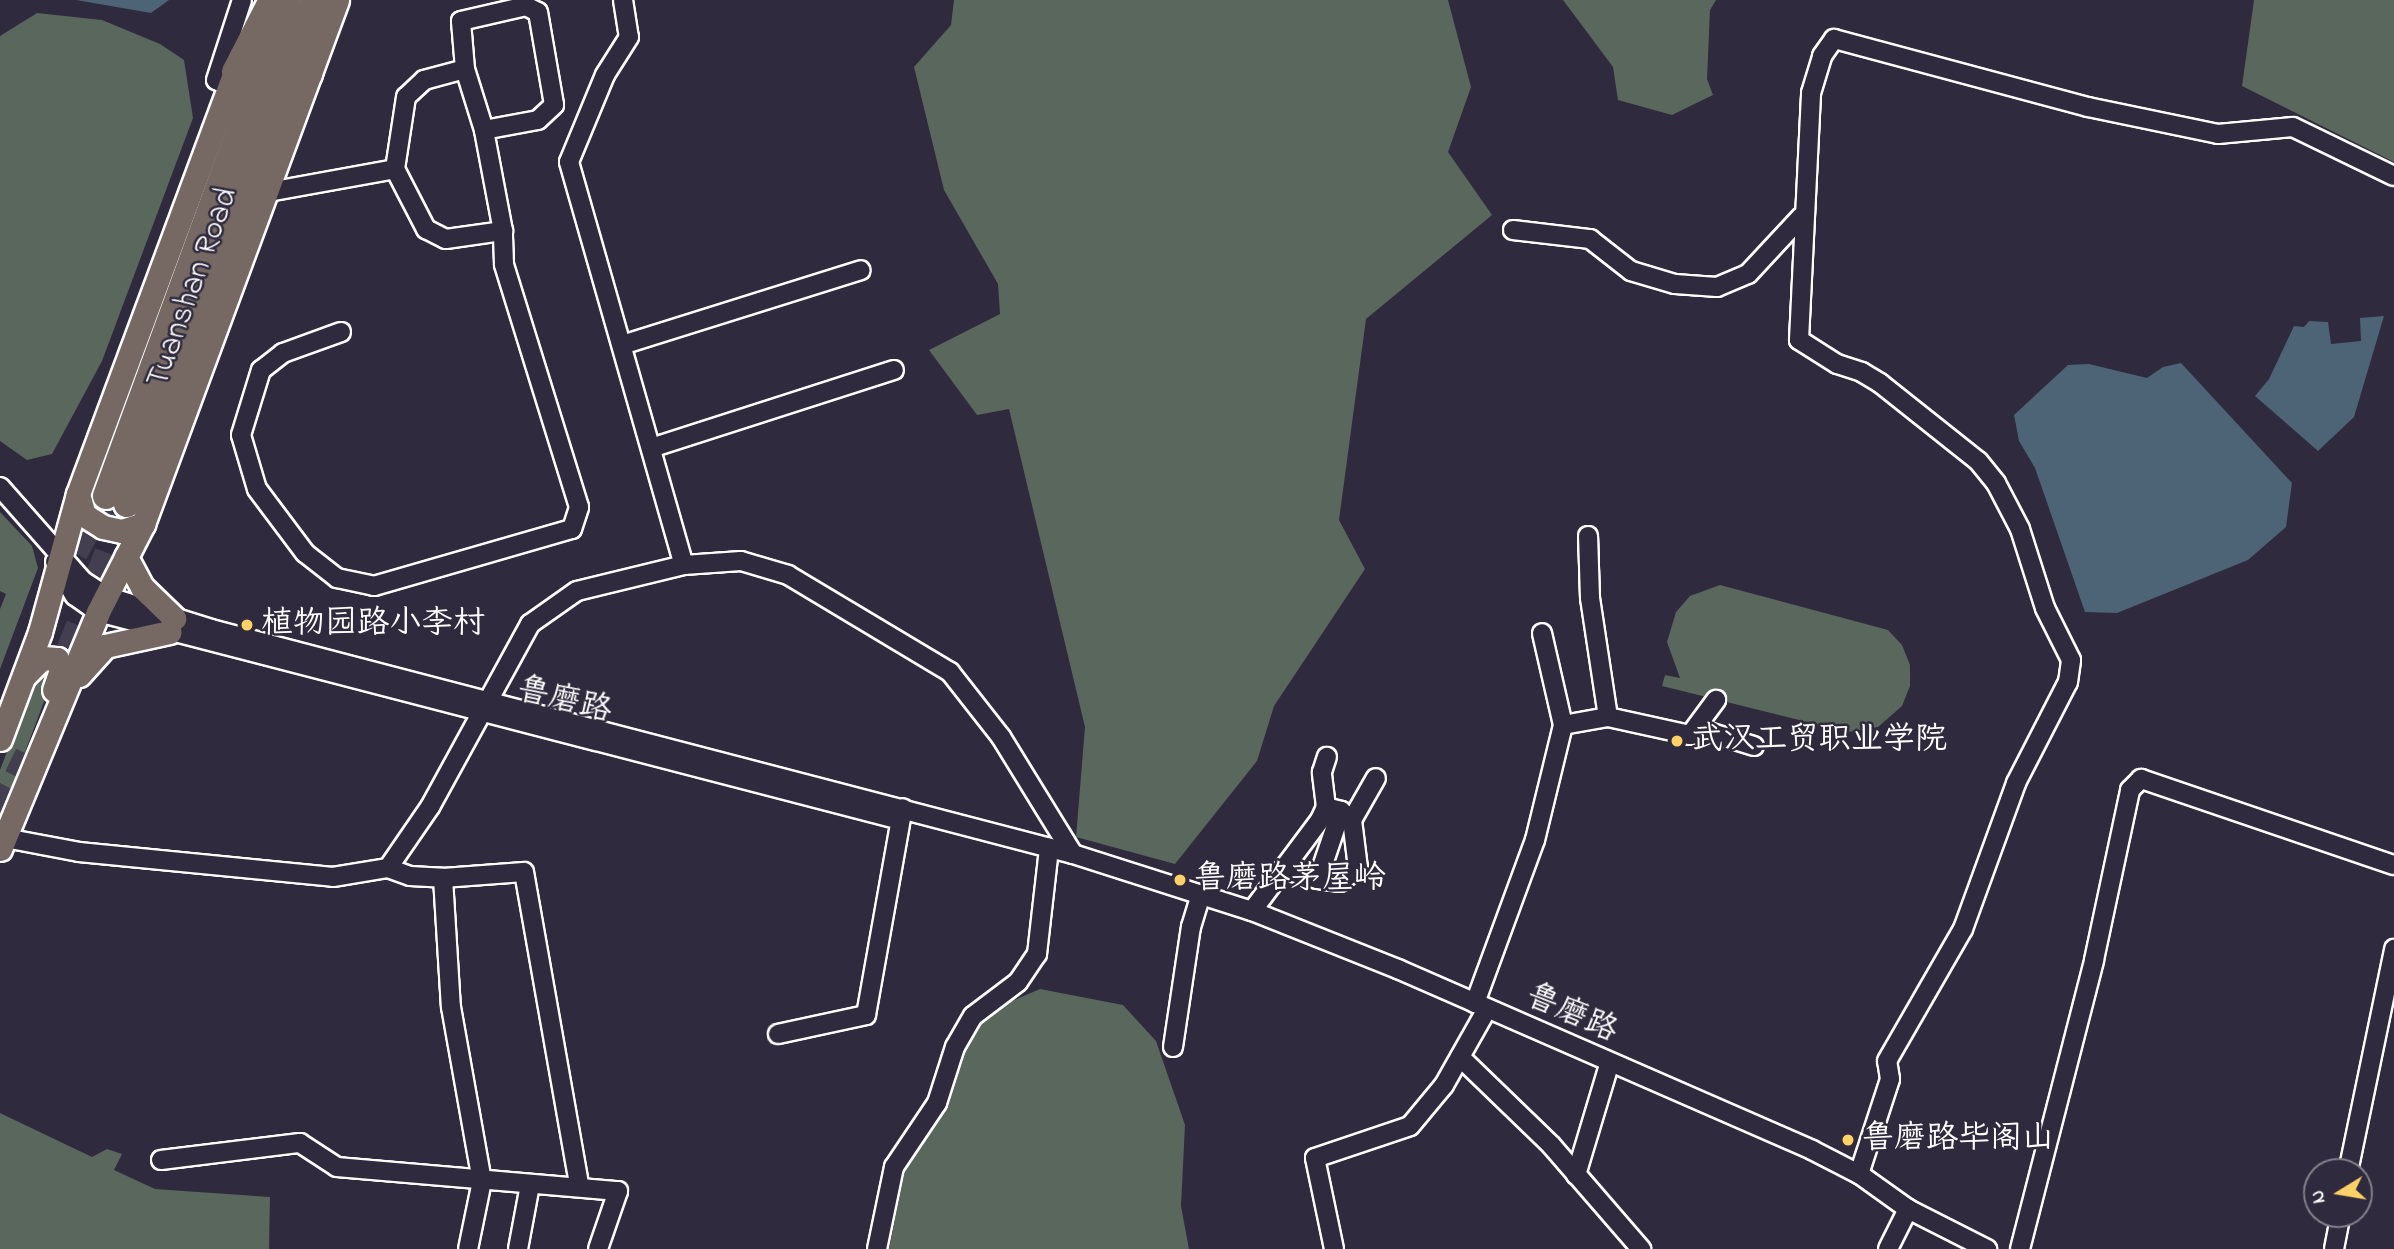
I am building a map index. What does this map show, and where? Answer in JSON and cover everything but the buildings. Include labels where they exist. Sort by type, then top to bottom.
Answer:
[{"type":"highway","points":[[232,79],[272,0]]},
{"type":"highway","name":"Tuanshan Road","points":[[125,508],[287,0]]},
{"type":"highway","name":"Tuanshan Road","points":[[125,508],[314,0]]},
{"type":"highway","points":[[309,74],[327,0]]},
{"type":"main road","name":"Tuanshan Road","points":[[0,739],[22,679],[78,494],[262,0]]},
{"type":"main road","name":"Tuanshan Road","points":[[51,718],[126,557],[125,508],[263,193],[338,0]]},
{"type":"main road","points":[[78,494],[84,515],[103,527],[122,531],[125,508]]},
{"type":"main road","points":[[51,718],[62,713],[75,682],[96,653],[113,643],[171,625],[142,587],[126,557]]},
{"type":"main road","points":[[2,843],[51,718],[48,707],[59,662],[42,658],[22,679]]},
{"type":"street","points":[[232,79],[216,80],[242,0]]},
{"type":"street","points":[[623,0],[628,37],[605,75],[569,162],[684,565]]},
{"type":"street","points":[[341,332],[283,353],[261,370],[242,435],[257,489],[305,554],[337,579],[374,586],[572,529],[579,507],[504,264],[503,231],[484,130],[465,69],[461,21],[526,6],[538,12],[554,105],[538,120],[484,130]]},
{"type":"street","points":[[1859,1174],[1890,1079],[1887,1061],[1963,929],[2016,783],[2068,682],[2071,660],[2067,644],[2045,608],[2020,529],[1978,461],[1880,383],[1837,365],[1799,340],[1801,217],[1811,93],[1822,56],[1834,39],[2088,107],[2218,134],[2293,127],[2394,176]]},
{"type":"street","points":[[465,69],[424,80],[406,97],[395,169],[426,229],[446,239],[503,231]]},
{"type":"street","points":[[263,193],[395,169]]},
{"type":"street","points":[[1513,230],[1590,239],[1631,271],[1675,284],[1717,287],[1748,274],[1801,217]]},
{"type":"street","points":[[622,345],[861,270]]},
{"type":"street","points":[[651,447],[894,370]]},
{"type":"street","name":"鲁磨路","points":[[0,487],[40,533],[59,561],[87,586],[102,604],[171,625],[1115,868]]},
{"type":"street","points":[[1588,536],[1590,598],[1608,717]]},
{"type":"street","points":[[388,868],[430,807],[488,707],[530,624],[555,603],[577,591],[684,565],[758,563],[788,575],[950,672],[1002,737],[1073,854]]},
{"type":"street","points":[[1334,1249],[1315,1157],[1410,1126],[1427,1111],[1460,1057],[1481,1006],[1535,841],[1563,725],[1542,633]]},
{"type":"street","points":[[1690,736],[1716,700]]},
{"type":"street","points":[[1563,725],[1608,717],[1690,736],[1709,732],[1754,746]]},
{"type":"street","points":[[1286,870],[1318,880],[1340,882],[1359,868],[1340,812],[1322,772],[1326,757]]},
{"type":"street","points":[[1252,911],[1261,895],[1376,778]]},
{"type":"street","points":[[2020,1249],[2094,960],[2130,790],[2141,779],[2394,865]]},
{"type":"street","points":[[1318,880],[1340,812]]},
{"type":"street","points":[[778,1034],[866,1015],[902,814]]},
{"type":"street","points":[[2,843],[333,877],[388,868],[410,876],[443,878],[524,872],[579,1185]]},
{"type":"street","points":[[877,1249],[894,1167],[937,1103],[955,1047],[973,1016],[1018,982],[1037,954],[1049,852]]},
{"type":"street","name":"鲁磨路","points":[[1049,852],[1073,854],[1252,911],[1481,1006],[1859,1174],[1908,1209],[1987,1249]]},
{"type":"street","points":[[443,878],[451,1007],[482,1181],[468,1249]]},
{"type":"street","points":[[1173,1047],[1191,927],[1201,894]]},
{"type":"street","points":[[2351,1158],[2394,949]]},
{"type":"street","points":[[1460,1057],[1576,1175],[1641,1249]]},
{"type":"street","points":[[1576,1175],[1609,1065]]},
{"type":"street","points":[[161,1160],[300,1143],[337,1167],[530,1185],[579,1185],[618,1191],[598,1249]]},
{"type":"street","points":[[518,1249],[530,1185]]},
{"type":"street","points":[[1888,1249],[1908,1209]]},
{"type":"street","points":[[2334,1249],[2338,1228]]},
{"type":"green space","points":[[954,0],[1448,0],[1471,87],[1448,152],[1492,215],[1366,319],[1339,520],[1365,569],[1274,706],[1257,761],[1175,864],[1076,837],[1085,727],[1009,409],[977,415],[929,350],[1000,314],[998,284],[944,190],[914,67],[951,25]]},
{"type":"green space","points":[[1563,0],[1716,0],[1710,10],[1707,79],[1713,95],[1672,115],[1618,100],[1613,67]]},
{"type":"green space","points":[[2254,0],[2394,0],[2394,162],[2242,86]]},
{"type":"green space","points":[[37,13],[102,20],[160,44],[184,60],[193,118],[102,361],[52,454],[27,460],[0,441],[0,36]]},
{"type":"green space","points":[[0,512],[32,546],[38,568],[0,669],[0,609],[6,594],[0,591]]},
{"type":"green space","points":[[1720,585],[1888,630],[1902,645],[1910,665],[1910,686],[1902,706],[1878,727],[1848,732],[1662,686],[1665,675],[1680,678],[1667,642],[1676,612],[1690,596]]},
{"type":"green space","points":[[40,666],[55,672],[0,819],[0,770]]},
{"type":"green space","points":[[1040,989],[1123,1005],[1156,1041],[1185,1125],[1181,1206],[1189,1249],[889,1249],[905,1167],[967,1039],[991,1010]]},
{"type":"green space","points":[[0,1113],[92,1157],[107,1149],[122,1154],[114,1170],[155,1189],[270,1197],[269,1249],[0,1249]]},
{"type":"water","points":[[76,0],[169,0],[151,13]]},
{"type":"water","points":[[2384,316],[2354,417],[2318,451],[2255,396],[2269,379],[2294,326],[2304,327],[2309,321],[2328,322],[2331,344],[2361,341],[2360,318]]},
{"type":"water","points":[[2181,363],[2292,483],[2286,527],[2248,560],[2117,613],[2085,612],[2035,468],[2019,441],[2014,415],[2068,365],[2089,364],[2147,378],[2163,367]]},
{"type":"tunnel","points":[[56,587],[106,496]]},
{"type":"tunnel","points":[[55,686],[127,504]]},
{"type":"tunnel","points":[[0,812],[28,754]]},
{"type":"place","name":"植物园路小李村","points":[[247,625]]},
{"type":"place","name":"武汉工贸职业学院","points":[[1677,741]]},
{"type":"place","name":"鲁磨路茅屋岭","points":[[1180,880]]},
{"type":"place","name":"鲁磨路毕阁山","points":[[1848,1140]]}]
